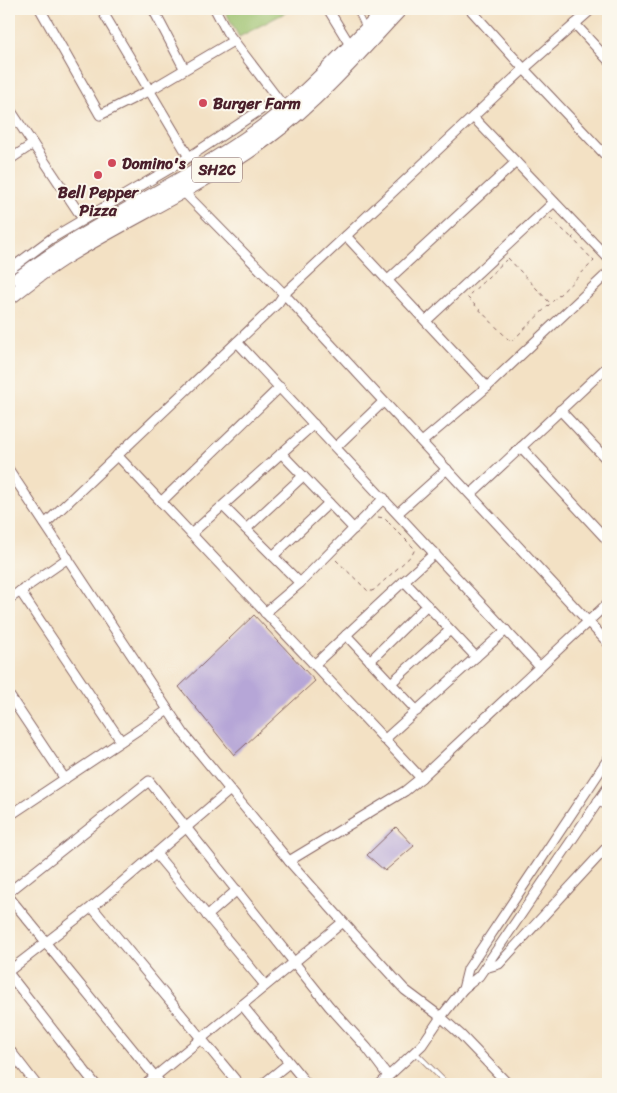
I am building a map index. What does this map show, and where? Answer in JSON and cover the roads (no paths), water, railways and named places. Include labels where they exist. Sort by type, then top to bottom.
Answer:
[{"type":"main road","name":"SH2C","points":[[9,286],[87,225],[227,151],[285,108],[338,74],[386,9]]},
{"type":"main road","name":"SH2C","points":[[9,298],[66,256],[233,161],[269,137],[285,108],[350,45],[400,9]]},
{"type":"street","points":[[40,9],[100,115],[150,90],[184,68],[233,41]]},
{"type":"street","points":[[101,9],[189,157]]},
{"type":"street","points":[[153,9],[184,68]]},
{"type":"street","points":[[9,270],[52,238],[87,225],[189,157],[285,108],[233,41],[216,9]]},
{"type":"street","points":[[328,9],[350,45]]},
{"type":"street","points":[[470,9],[608,158]]},
{"type":"street","points":[[45,524],[278,303],[284,294],[524,69],[592,9]]},
{"type":"street","points":[[575,24],[608,60]]},
{"type":"street","points":[[9,108],[87,225]]},
{"type":"street","points":[[473,117],[608,258]]},
{"type":"street","points":[[9,160],[33,144]]},
{"type":"street","points":[[388,280],[516,162]]},
{"type":"street","points":[[182,190],[284,294],[608,643]]},
{"type":"street","points":[[426,321],[554,202]]},
{"type":"street","points":[[346,236],[487,386]]},
{"type":"street","points":[[422,442],[487,386],[608,273]]},
{"type":"street","points":[[237,342],[540,667]]},
{"type":"street","points":[[470,494],[560,410],[606,372]]},
{"type":"street","points":[[161,502],[280,387]]},
{"type":"street","points":[[336,447],[383,402]]},
{"type":"street","points":[[560,410],[608,461]]},
{"type":"street","points":[[191,534],[314,424]]},
{"type":"street","points":[[521,447],[608,541]]},
{"type":"street","points":[[282,454],[354,529]]},
{"type":"street","points":[[117,456],[421,778]]},
{"type":"street","points":[[398,513],[447,469]]},
{"type":"street","points":[[9,470],[184,734],[289,861],[405,990],[441,1017],[461,1035],[508,1084]]},
{"type":"street","points":[[246,529],[303,476]]},
{"type":"street","points":[[265,613],[300,583],[384,498]]},
{"type":"street","points":[[273,556],[329,503]]},
{"type":"street","points":[[223,506],[300,583]]},
{"type":"street","points":[[314,665],[435,553]]},
{"type":"street","points":[[9,598],[68,558]]},
{"type":"street","points":[[404,581],[476,657]]},
{"type":"street","points":[[20,591],[121,742]]},
{"type":"street","points":[[289,861],[405,791],[608,602]]},
{"type":"street","points":[[370,661],[426,605]]},
{"type":"street","points":[[391,684],[450,630]]},
{"type":"street","points":[[384,740],[506,630]]},
{"type":"street","points":[[346,635],[417,711]]},
{"type":"street","points":[[9,695],[65,779]]},
{"type":"street","points":[[10,811],[65,779],[168,710]]},
{"type":"street","points":[[463,989],[468,969],[608,759]]},
{"type":"street","points":[[9,892],[149,781],[329,1006],[367,1048],[388,1076]]},
{"type":"street","points":[[380,1084],[422,1045],[463,989],[479,976],[608,787]]},
{"type":"street","points":[[95,1084],[9,972],[92,907],[230,790]]},
{"type":"street","points":[[598,802],[608,805]]},
{"type":"street","points":[[485,968],[499,964],[608,846]]},
{"type":"street","points":[[156,854],[265,985]]},
{"type":"street","points":[[207,916],[237,890]]},
{"type":"street","points":[[9,897],[161,1084]]},
{"type":"street","points":[[92,907],[239,1084]]},
{"type":"street","points":[[146,1084],[343,922]]},
{"type":"street","points":[[242,1005],[307,1084]]},
{"type":"street","points":[[9,1050],[36,1084]]},
{"type":"street","points":[[263,1084],[289,1063]]},
{"type":"lane","points":[[356,9],[369,33]]},
{"type":"lane","points":[[189,157],[196,169]]},
{"type":"lane","points":[[415,1052],[447,1084]]},
{"type":"place","name":"Burger Farm","points":[[203,103]]},
{"type":"place","name":"Domino's","points":[[112,163]]},
{"type":"place","name":"Bell Pepper Pizza","points":[[98,175]]}]
